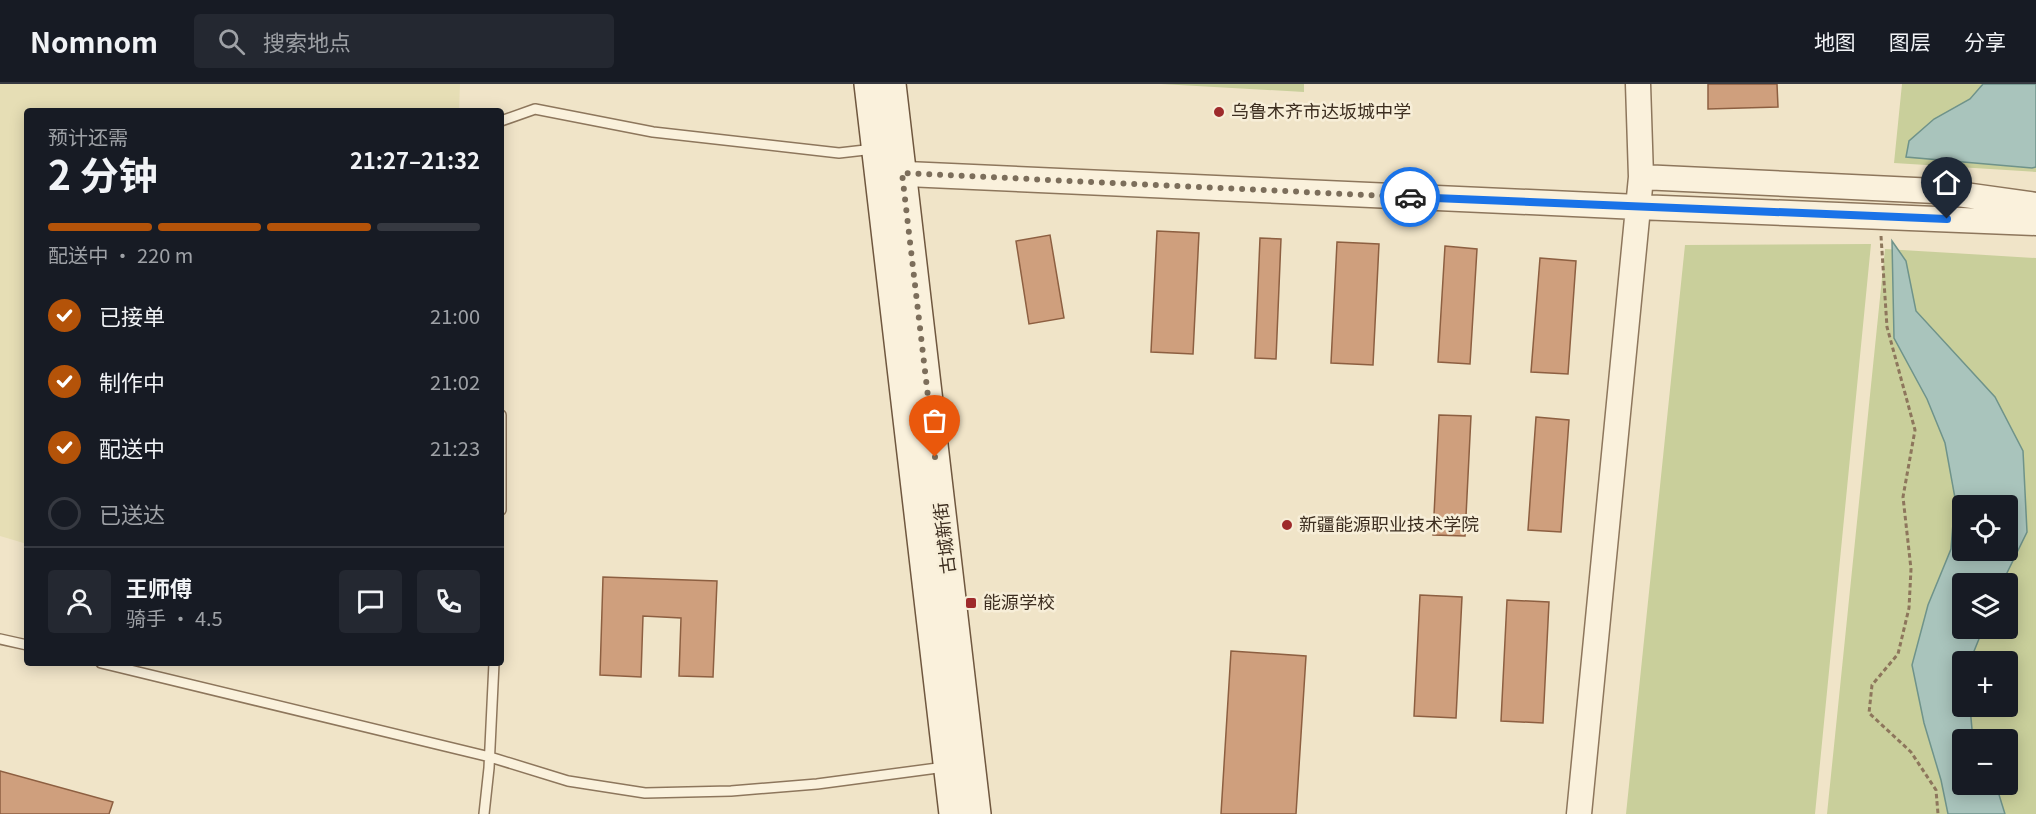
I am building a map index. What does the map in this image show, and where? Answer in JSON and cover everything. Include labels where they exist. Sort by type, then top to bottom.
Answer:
[{"type":"main road","name":"古城新街","points":[[868,84],[885,165],[959,765],[977,814]]},
{"type":"main road","name":"古城新街","points":[[885,165],[892,84]]},
{"type":"main road","name":"古城新街","points":[[953,814],[959,765]]},
{"type":"street","points":[[1579,814],[1641,177],[1638,84]]},
{"type":"street","points":[[885,165],[1638,207],[2036,223]]},
{"type":"street","points":[[1641,177],[1936,191],[2036,205]]},
{"type":"lane","points":[[504,120],[535,109],[653,132],[839,153],[885,165]]},
{"type":"lane","points":[[0,639],[24,644]]},
{"type":"lane","points":[[113,666],[489,757],[568,781],[645,793],[764,789],[959,765]]},
{"type":"lane","points":[[484,814],[494,666]]},
{"type":"path","points":[[1880,217],[1887,327],[1916,430],[1903,497],[1911,569],[1909,608],[1898,654],[1872,685],[1869,713],[1911,752],[1936,790],[1938,814]]},
{"type":"shaded area","points":[[0,84],[460,84],[459,108],[24,108],[24,543],[0,536]]},
{"type":"green space","points":[[1161,84],[1304,84],[1304,92]]},
{"type":"green space","points":[[1902,84],[2036,84],[2036,172],[1894,163]]},
{"type":"green space","points":[[1871,244],[1815,814],[1626,814],[1685,245]]},
{"type":"green space","points":[[1885,249],[2036,258],[2036,814],[1827,814]]},
{"type":"water","points":[[1983,84],[2036,84],[2036,167],[1906,157],[1909,141],[1934,119],[1970,99]]},
{"type":"water","points":[[1892,241],[1906,261],[1916,311],[1995,397],[2023,451],[2027,532],[2018,550],[2018,495],[1954,495],[1945,443],[1927,399],[1894,338]]},
{"type":"water","points":[[1952,536],[1952,561],[2013,561],[2007,573],[1952,573],[1952,639],[1979,639],[1974,651],[1952,651],[1952,717],[1971,717],[1972,729],[1952,729],[1952,795],[1999,795],[2005,814],[1948,814],[1941,780],[1924,723],[1912,665],[1928,605],[1951,549]]},
{"type":"building","points":[[1708,84],[1777,84],[1778,107],[1708,109]]},
{"type":"building","points":[[1157,231],[1199,233],[1193,354],[1151,352]]},
{"type":"building","points":[[1050,235],[1064,318],[1029,324],[1016,241]]},
{"type":"building","points":[[1260,238],[1281,239],[1276,359],[1255,358]]},
{"type":"building","points":[[1337,242],[1379,244],[1373,365],[1331,363]]},
{"type":"building","points":[[1445,246],[1477,249],[1470,364],[1438,362]]},
{"type":"building","points":[[1540,258],[1576,261],[1568,374],[1531,372]]},
{"type":"building","points":[[1439,415],[1471,416],[1465,536],[1433,535]]},
{"type":"building","points":[[1536,417],[1569,420],[1561,532],[1528,530]]},
{"type":"building","points":[[603,577],[717,581],[713,677],[679,676],[681,618],[643,616],[641,677],[600,675]]},
{"type":"building","points":[[1420,595],[1462,597],[1456,718],[1414,716]]},
{"type":"building","points":[[1507,600],[1549,602],[1543,723],[1501,721]]},
{"type":"building","points":[[1231,651],[1306,656],[1296,814],[1221,814]]},
{"type":"building","points":[[0,771],[113,802],[109,814],[0,814]]},
{"type":"way so far","points":[[935,457],[902,173],[1410,197]]},
{"type":"place","name":"乌鲁木齐市达坂城中学","points":[[1219,112]]},
{"type":"place","name":"新疆能源职业技术学院","points":[[1287,525]]},
{"type":"place","name":"能源学校","points":[[971,603]]},
{"type":"route","points":[[1410,197],[1947,219]]}]
